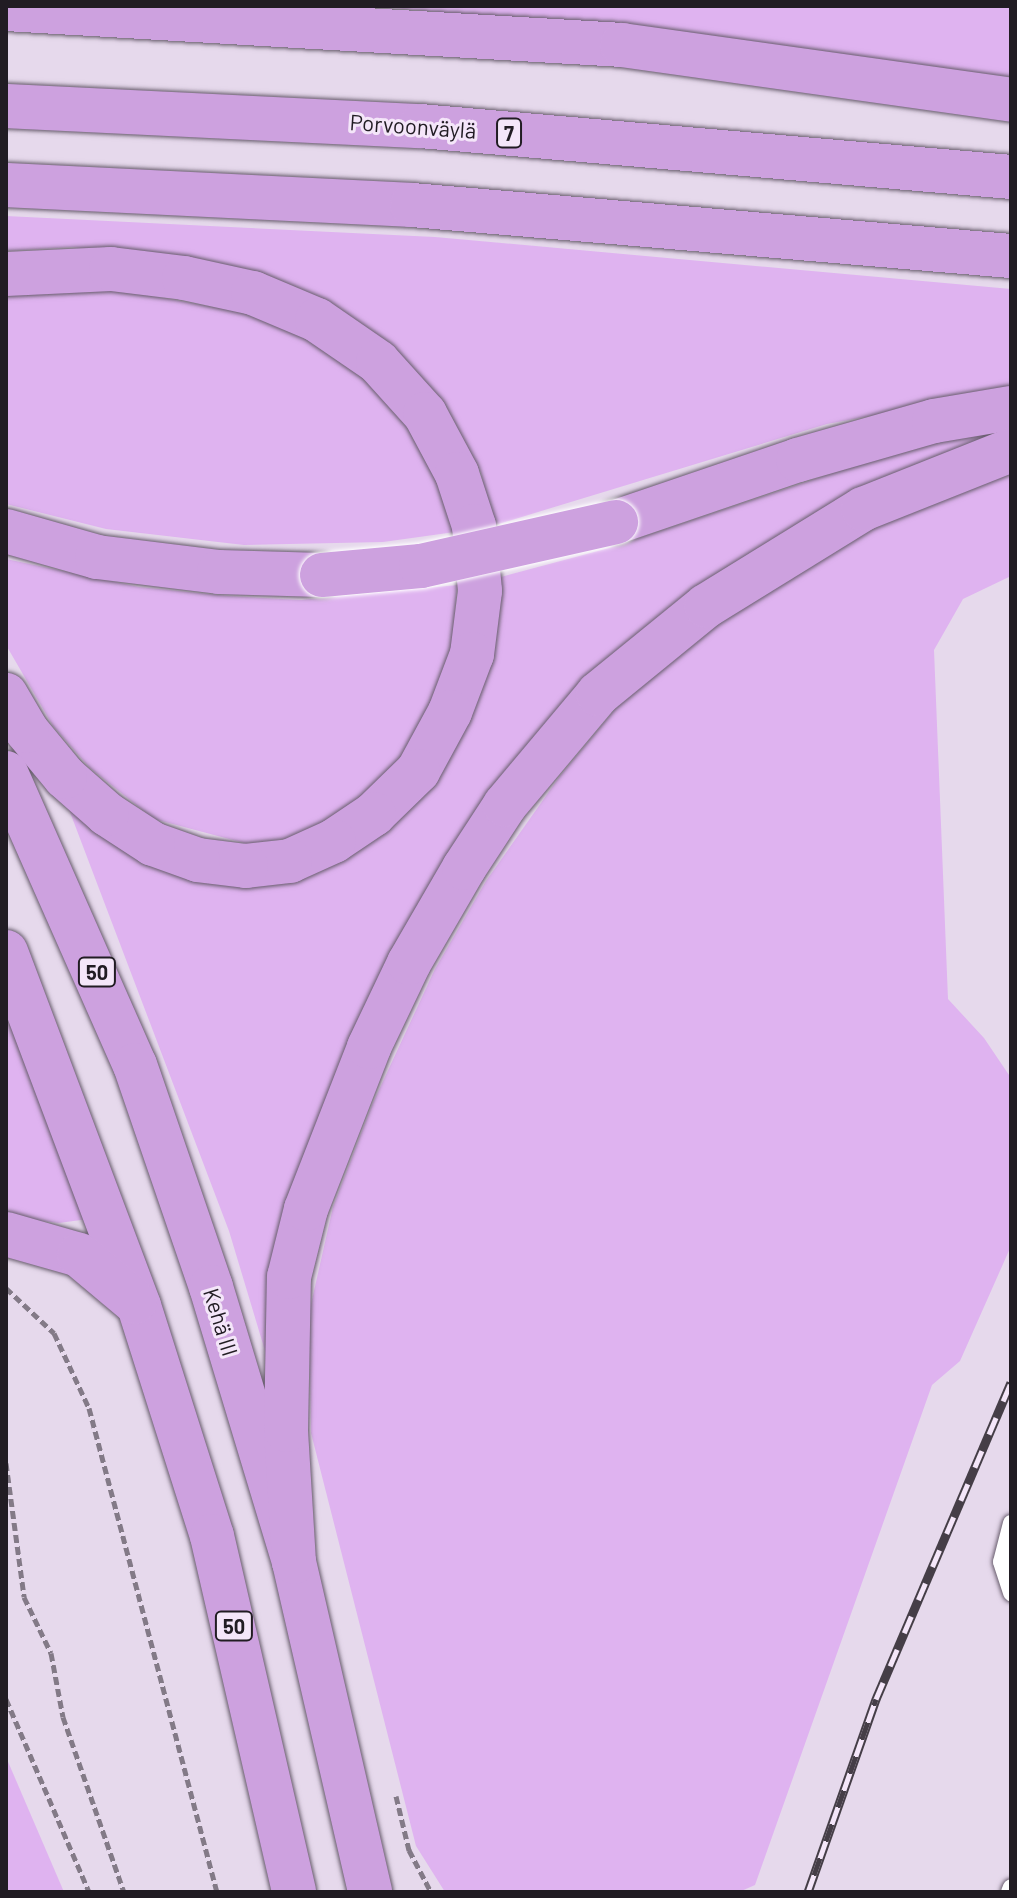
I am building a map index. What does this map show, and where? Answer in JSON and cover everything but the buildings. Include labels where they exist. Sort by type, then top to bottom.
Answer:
[{"type":"highway","points":[[6,9],[622,45],[1011,100]]},
{"type":"highway","name":"Porvoonväylä","points":[[6,106],[420,126],[1011,177]]},
{"type":"highway","points":[[6,185],[412,205],[1011,256]]},
{"type":"highway","points":[[6,274],[111,269],[184,278],[253,293],[317,320],[378,362],[425,414],[457,474],[474,526],[480,591],[472,654],[450,712],[418,771],[374,814],[334,841],[290,861],[246,866],[198,860],[153,844],[107,814],[65,777],[27,731],[6,695]]},
{"type":"highway","points":[[6,531],[97,557],[219,572],[322,575],[421,566],[616,522],[843,447],[934,421],[1011,408]]},
{"type":"highway","points":[[294,1562],[286,1430],[289,1277],[306,1209],[369,1047],[409,963],[464,868],[505,805],[598,694],[706,606],[863,509],[1011,450]]},
{"type":"highway","name":"Kehä III","points":[[6,773],[135,1065],[211,1287],[294,1562],[370,1892]]},
{"type":"highway","name":"50","points":[[6,952],[139,1306],[212,1536],[294,1892]]},
{"type":"highway","points":[[6,1234],[79,1255],[139,1306]]},
{"type":"lane","points":[[1011,1523],[1001,1562],[1011,1593]]},
{"type":"path","points":[[6,1288],[54,1333],[89,1408],[217,1892]]},
{"type":"path","points":[[6,1463],[24,1597],[51,1653],[63,1717],[124,1892]]},
{"type":"path","points":[[6,1699],[89,1892]]},
{"type":"path","points":[[396,1796],[409,1850],[431,1892]]},
{"type":"shaded area","points":[[368,6],[1011,6],[1011,77],[582,24]]},
{"type":"shaded area","points":[[6,216],[435,237],[1011,289],[1011,390],[827,424],[492,526],[481,473],[446,406],[409,364],[362,324],[301,289],[239,269],[73,247],[6,251]]},
{"type":"shaded area","points":[[58,289],[124,291],[247,313],[314,341],[353,368],[399,412],[439,481],[455,532],[383,542],[244,545],[106,529],[6,504],[6,292]]},
{"type":"shaded area","points":[[1008,430],[929,459],[828,506],[725,571],[422,919],[269,1364],[229,1231],[65,799],[252,883],[461,734],[479,698],[494,647],[497,578],[609,548],[913,446]]},
{"type":"shaded area","points":[[1011,468],[1011,576],[963,599],[934,650],[948,999],[984,1038],[1011,1078],[1011,1246],[960,1361],[932,1385],[755,1885],[739,1892],[445,1892],[416,1846],[311,1433],[309,1313],[333,1207],[372,1105],[435,969],[486,881],[560,776],[616,708],[718,620],[803,559]]},
{"type":"shaded area","points":[[6,559],[139,587],[228,596],[301,600],[457,585],[453,640],[443,682],[415,738],[386,775],[340,815],[291,838],[248,844],[154,819],[90,768],[53,726],[6,645]]},
{"type":"shaded area","points":[[6,1006],[88,1219],[59,1223],[6,1217]]},
{"type":"shaded area","points":[[6,1757],[64,1892],[6,1892]]},
{"type":"railway","points":[[808,1892],[876,1699],[1011,1383]]}]
